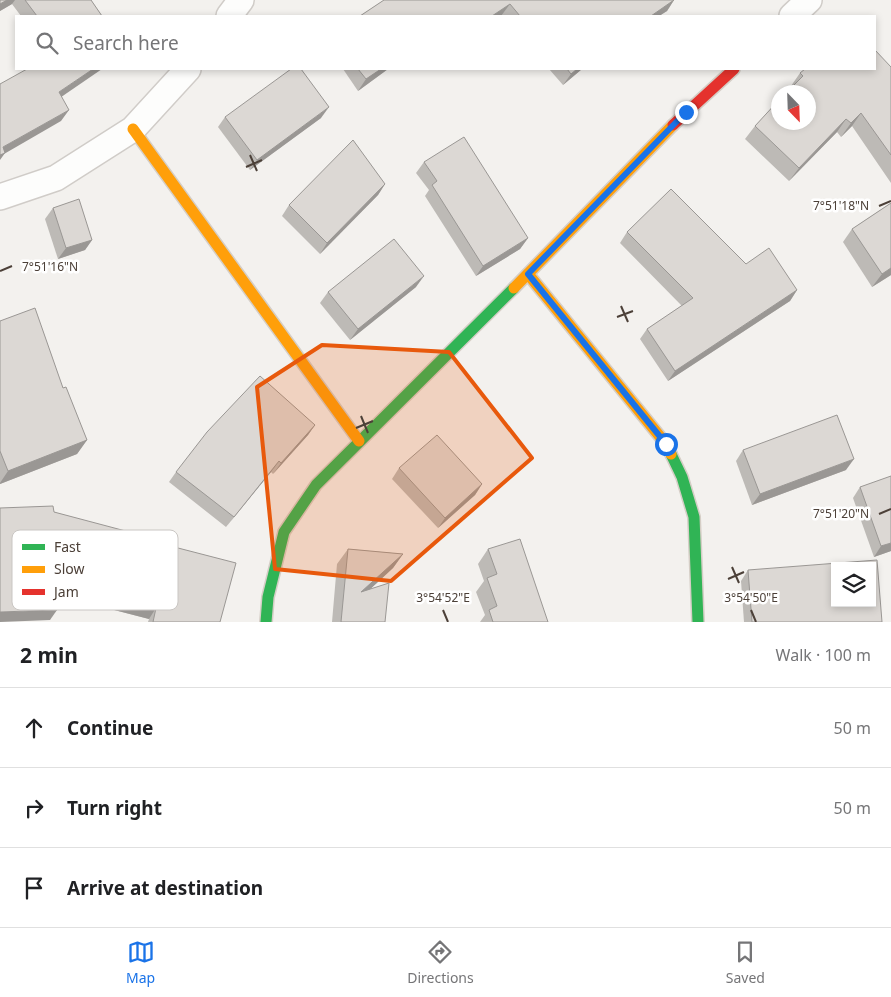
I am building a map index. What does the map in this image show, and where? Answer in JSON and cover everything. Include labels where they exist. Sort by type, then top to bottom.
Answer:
[{"type":"street","points":[[230,15],[241,0]]},
{"type":"street","points":[[793,15],[810,0]]},
{"type":"street","points":[[0,198],[56,178],[133,129],[187,70]]},
{"type":"street","points":[[266,622],[268,597],[284,532],[316,485],[528,274],[686,112],[733,70]]},
{"type":"street","points":[[133,129],[359,441]]},
{"type":"street","points":[[528,274],[666,444],[682,478],[694,517],[697,554],[698,622]]},
{"type":"highlighted area","points":[[322,345],[449,352],[532,458],[391,581],[275,569],[257,387]]},
{"type":"building","points":[[25,0],[91,0],[101,15],[36,15]]},
{"type":"building","points":[[384,0],[674,0],[652,15],[519,15],[510,4],[494,15],[362,15]]},
{"type":"building","points":[[876,51],[891,67],[891,155],[861,113],[851,123],[846,119],[799,168],[755,126],[771,109],[771,130],[816,130],[816,85],[794,85],[803,76],[800,73],[804,70],[876,70]]},
{"type":"building","points":[[25,70],[92,70],[59,92],[69,110],[3,147],[5,153],[0,155],[0,84]]},
{"type":"building","points":[[290,70],[302,70],[329,107],[257,160],[225,117]]},
{"type":"building","points":[[359,70],[380,70],[366,79]]},
{"type":"building","points":[[568,70],[576,70],[571,74]]},
{"type":"building","points":[[464,137],[528,238],[483,266],[432,185],[437,181],[424,162]]},
{"type":"building","points":[[353,140],[385,184],[327,243],[289,205]]},
{"type":"building","points":[[671,189],[746,264],[769,248],[797,290],[675,371],[647,329],[693,298],[627,232]]},
{"type":"building","points":[[79,199],[92,240],[66,248],[53,208]]},
{"type":"building","points":[[891,203],[891,268],[882,274],[852,229]]},
{"type":"building","points":[[394,239],[424,276],[358,329],[328,292]]},
{"type":"building","points":[[35,308],[63,388],[66,387],[87,440],[8,471],[0,451],[0,321]]},
{"type":"building","points":[[260,376],[315,425],[281,463],[279,461],[234,517],[176,472],[207,432]]},
{"type":"building","points":[[837,415],[854,459],[760,494],[743,450]]},
{"type":"building","points":[[437,435],[482,484],[445,518],[399,468]]},
{"type":"building","points":[[891,476],[891,543],[881,546],[860,487]]},
{"type":"building","points":[[53,506],[54,512],[122,530],[12,530],[12,610],[57,610],[0,612],[0,508]]},
{"type":"building","points":[[520,539],[548,622],[493,622],[489,610],[497,606],[487,578],[497,574],[488,549]]},
{"type":"building","points":[[178,548],[236,563],[220,622],[153,622],[156,610],[178,610]]},
{"type":"building","points":[[348,549],[403,554],[361,592],[389,583],[385,622],[341,622]]},
{"type":"building","points":[[877,560],[882,622],[752,622],[748,570],[831,564],[831,607],[876,607],[876,562],[851,562]]},
{"type":"traffic: fast","points":[[266,622],[268,597],[284,532],[316,485],[514,288]]},
{"type":"traffic: fast","points":[[671,454],[682,477],[694,517],[698,622]]},
{"type":"traffic: slow","points":[[514,288],[673,125]]},
{"type":"traffic: slow","points":[[133,129],[359,441]]},
{"type":"traffic: slow","points":[[528,274],[666,444],[671,454]]},
{"type":"traffic: jam","points":[[673,125],[733,70]]},
{"type":"route","points":[[666,444],[528,274],[686,112]]}]
